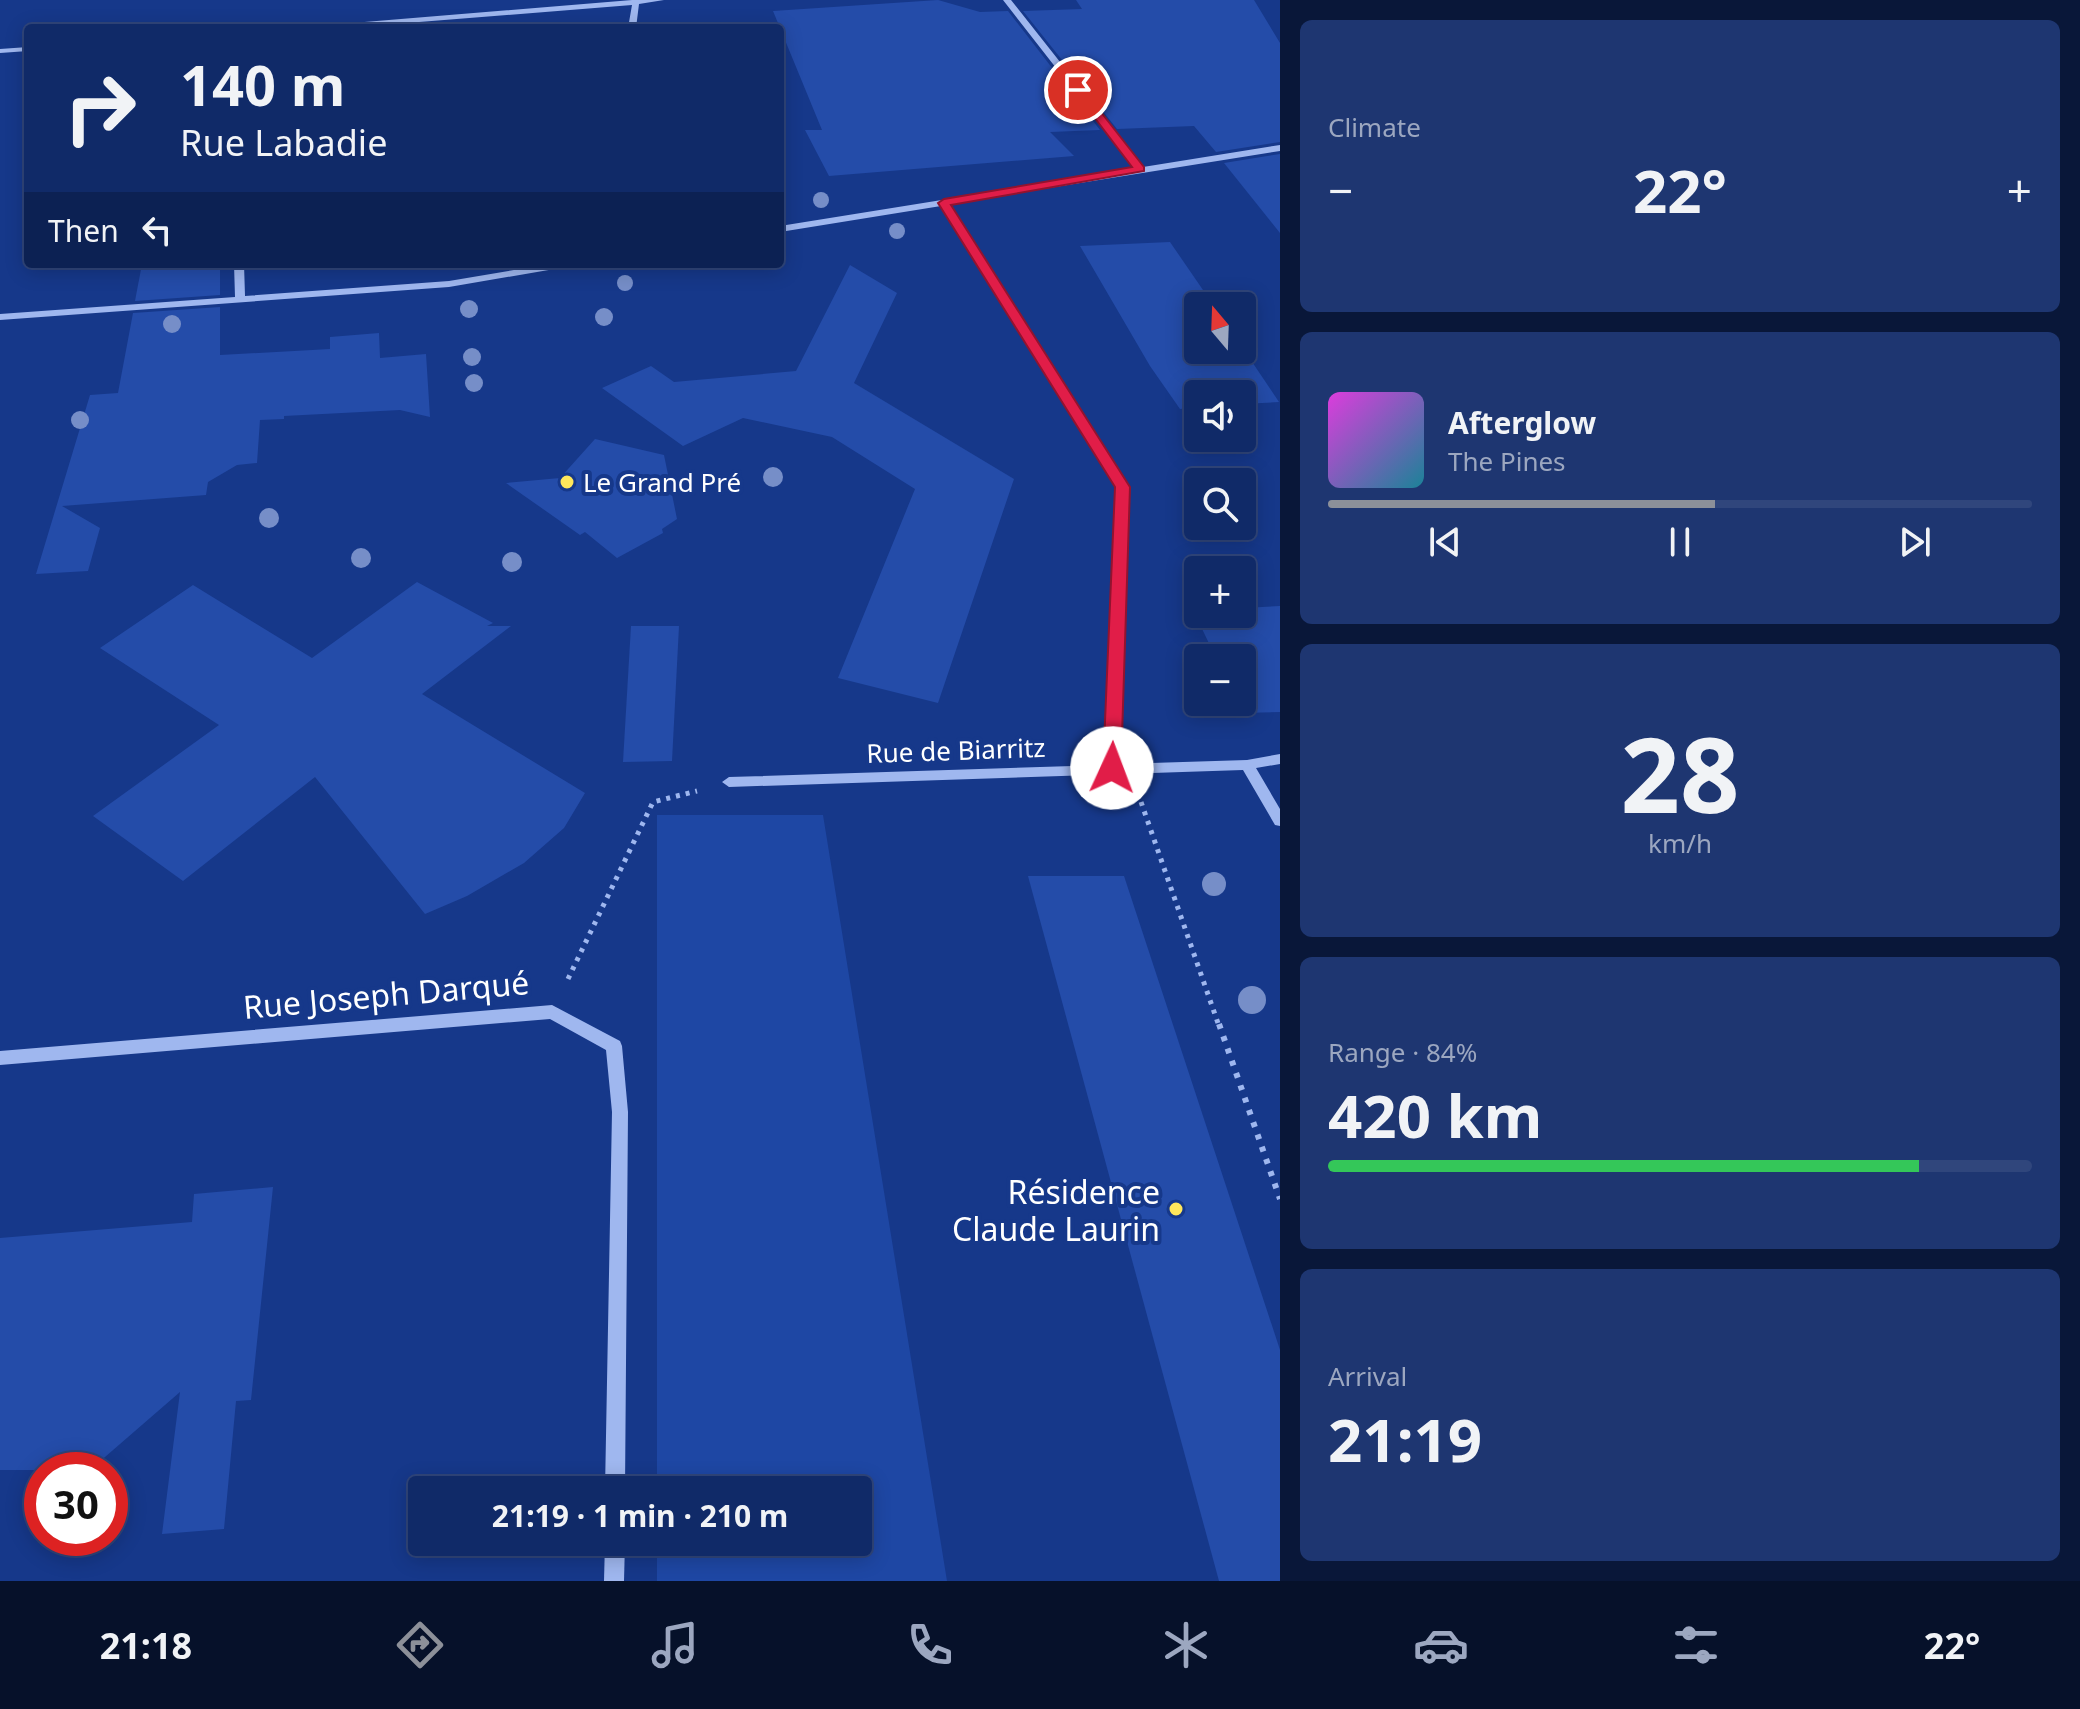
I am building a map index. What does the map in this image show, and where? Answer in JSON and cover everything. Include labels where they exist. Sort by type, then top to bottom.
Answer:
[{"type":"street","points":[[363,24],[660,0]]},
{"type":"street","points":[[1007,0],[1140,169]]},
{"type":"street","points":[[633,24],[636,1]]},
{"type":"street","points":[[0,51],[24,49]]},
{"type":"street","points":[[784,228],[1280,148]]},
{"type":"street","points":[[944,203],[1123,487],[1112,768]]},
{"type":"street","points":[[239,268],[240,297]]},
{"type":"street","points":[[0,317],[449,284],[543,268]]},
{"type":"street","name":"Rue de Biarritz","points":[[729,782],[1247,765],[1280,759]]},
{"type":"street","points":[[1247,765],[1280,821]]},
{"type":"street","name":"Rue Joseph Darqué","points":[[0,1058],[552,1012],[614,1046],[620,1112],[615,1476]]},
{"type":"street","points":[[614,1581],[615,1556]]},
{"type":"path","points":[[1129,767],[1280,1199]]},
{"type":"path","points":[[552,1012],[653,802],[729,782]]},
{"type":"shaded area","points":[[657,815],[823,815],[947,1581],[657,1581],[657,1556],[872,1556],[872,1476],[657,1476]]},
{"type":"building","points":[[938,0],[980,12],[1008,11],[1100,130],[1050,132],[1074,156],[829,176],[805,130],[822,130],[784,38],[784,24],[778,24],[773,11]]},
{"type":"building","points":[[1076,0],[1254,0],[1280,43],[1280,142],[1216,152],[1194,126],[1117,129],[1023,11],[1082,9]]},
{"type":"building","points":[[1280,154],[1280,233],[1224,163]]},
{"type":"building","points":[[1170,242],[1204,292],[1184,292],[1184,364],[1253,364],[1279,402],[1256,403],[1256,380],[1184,380],[1184,409],[1180,409],[1150,366],[1080,246]]},
{"type":"building","name":"Le Grand Pré","points":[[850,265],[897,293],[854,383],[1014,479],[938,703],[838,678],[915,489],[832,437],[743,418],[683,446],[602,388],[651,366],[674,382],[796,371]]},
{"type":"building","points":[[141,268],[220,268],[220,295],[135,301]]},
{"type":"building","points":[[220,307],[220,355],[330,349],[330,337],[379,333],[380,358],[426,354],[430,417],[400,410],[260,420],[257,463],[237,465],[208,482],[206,495],[62,506],[100,528],[88,571],[36,574],[90,395],[118,393],[133,313]]},
{"type":"building","points":[[595,439],[664,455],[677,519],[662,529],[663,533],[617,558],[585,532],[580,535],[506,483],[560,478]]},
{"type":"building","points":[[417,582],[493,623],[487,626],[511,626],[422,694],[585,793],[564,828],[524,863],[467,896],[425,914],[315,777],[183,881],[93,816],[219,725],[100,648],[193,585],[312,658]]},
{"type":"building","points":[[1280,606],[1280,712],[1256,713],[1256,644],[1209,644],[1202,628],[1256,628],[1256,607]]},
{"type":"building","points":[[631,626],[679,626],[672,761],[623,762]]},
{"type":"building","name":"Résidence Claude Laurin","points":[[1028,876],[1124,876],[1280,1350],[1280,1581],[1219,1581]]},
{"type":"building","points":[[273,1187],[251,1400],[236,1401],[224,1529],[162,1534],[180,1392],[111,1452],[24,1452],[24,1470],[0,1470],[0,1238],[192,1222],[194,1194]]},
{"type":"place","name":"Le Grand Pré","points":[[567,482]]},
{"type":"place","name":"Résidence Claude Laurin","points":[[1176,1209]]},
{"type":"route","points":[[1078,90],[1140,169],[944,203],[1123,487],[1112,768]]}]
